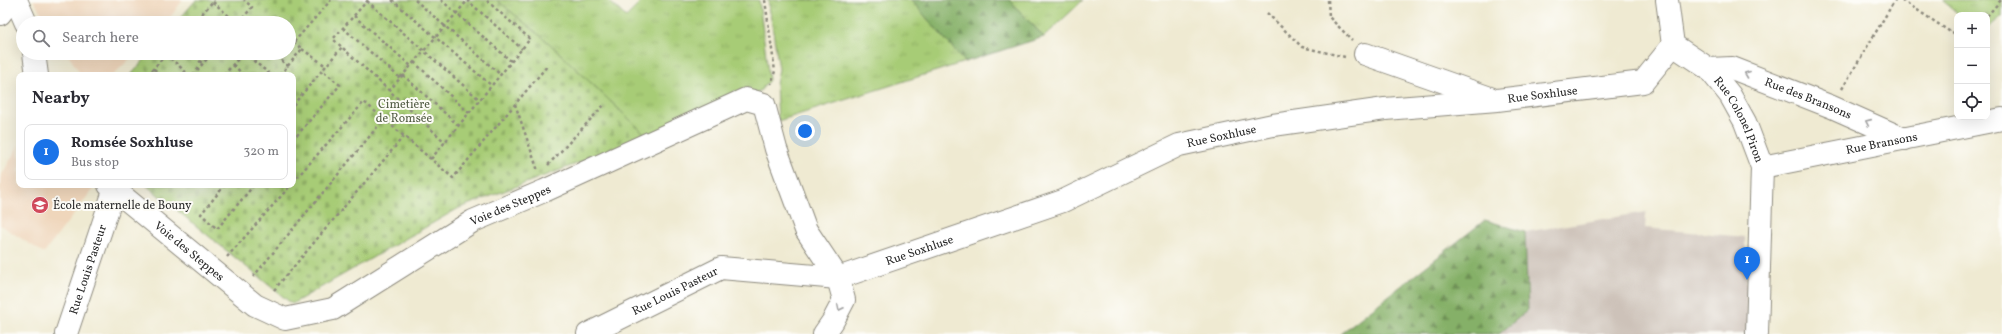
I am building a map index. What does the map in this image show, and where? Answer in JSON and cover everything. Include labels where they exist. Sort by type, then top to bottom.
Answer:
[{"type":"street","points":[[0,14],[11,0]]},
{"type":"street","points":[[16,0],[23,16]]},
{"type":"street","points":[[1667,0],[1673,45]]},
{"type":"street","name":"Rue Colonel Piron","points":[[1673,45],[1710,69],[1734,101],[1745,122],[1762,167],[1757,334]]},
{"type":"street","name":"Rue Soxhluse","points":[[838,278],[1063,201],[1179,145],[1273,125],[1385,110],[1497,100],[1643,82],[1673,45]]},
{"type":"street","points":[[1365,54],[1497,100]]},
{"type":"street","points":[[35,60],[37,72]]},
{"type":"street","name":"Rue des Bransons","points":[[1710,69],[1732,68],[1832,107],[1904,139]]},
{"type":"street","name":"Voie des Steppes","points":[[112,188],[255,305],[285,319],[333,309],[473,221],[544,191],[746,99],[764,104]]},
{"type":"street","points":[[764,104],[776,149],[806,230],[838,278],[844,300],[824,334]]},
{"type":"street","name":"Rue Bransons","points":[[1762,167],[2002,119]]},
{"type":"street","name":"Rue Louis Pasteur","points":[[66,334],[112,188]]},
{"type":"street","name":"Rue Louis Pasteur","points":[[588,334],[721,268],[838,278]]},
{"type":"path","points":[[244,0],[252,7],[244,16]]},
{"type":"path","points":[[296,40],[331,0]]},
{"type":"path","points":[[392,0],[492,86]]},
{"type":"path","points":[[415,0],[501,75]]},
{"type":"path","points":[[441,0],[512,62]]},
{"type":"path","points":[[389,91],[467,0],[522,49]]},
{"type":"path","points":[[431,159],[530,39],[486,0]]},
{"type":"path","points":[[764,0],[775,71],[764,104]]},
{"type":"path","points":[[1328,0],[1329,17],[1365,54]]},
{"type":"path","points":[[1832,107],[1895,0]]},
{"type":"path","points":[[1902,0],[1954,32]]},
{"type":"path","points":[[1990,13],[2001,0]]},
{"type":"path","points":[[201,15],[213,1],[230,16]]},
{"type":"path","points":[[445,142],[333,40],[343,28],[367,1],[423,52],[480,100]]},
{"type":"path","points":[[1267,13],[1302,47],[1346,57],[1365,54]]},
{"type":"path","points":[[354,16],[411,66]]},
{"type":"path","points":[[343,28],[400,78]]},
{"type":"path","points":[[296,44],[326,66]]},
{"type":"path","points":[[296,101],[342,47]]},
{"type":"path","points":[[296,56],[302,49]]},
{"type":"path","points":[[151,72],[162,60]]},
{"type":"path","points":[[173,60],[186,72]]},
{"type":"path","points":[[198,60],[203,64]]},
{"type":"path","points":[[196,72],[206,60]]},
{"type":"path","points":[[226,72],[237,60]]},
{"type":"path","points":[[253,60],[267,72]]},
{"type":"path","points":[[281,60],[288,66]]},
{"type":"path","points":[[283,72],[293,60]]},
{"type":"path","points":[[414,62],[469,113]]},
{"type":"path","points":[[232,65],[240,72]]},
{"type":"path","points":[[296,179],[364,102],[453,178],[548,65]]},
{"type":"path","points":[[154,69],[158,72]]},
{"type":"path","points":[[296,136],[340,85],[322,70]]},
{"type":"path","points":[[403,75],[459,126]]},
{"type":"path","points":[[515,104],[539,174],[605,104]]},
{"type":"path","points":[[256,282],[251,279],[384,119]]},
{"type":"path","points":[[270,294],[404,136]]},
{"type":"path","points":[[223,188],[201,214],[217,229],[251,188]]},
{"type":"path","points":[[231,263],[226,259],[288,188]]},
{"type":"shaded area","points":[[33,0],[183,0],[171,16],[43,16]]},
{"type":"shaded area","points":[[71,60],[129,60],[116,72],[79,72]]},
{"type":"shaded area","name":"École maternelle de Bouny","points":[[16,150],[16,188],[94,188],[44,253],[0,225],[0,178]]},
{"type":"shaded area","points":[[1646,212],[1645,228],[1745,237],[1749,334],[1499,334],[1528,310],[1525,232]]},
{"type":"green space","name":"Cimetière de Romsée","points":[[196,0],[497,0],[550,44],[648,137],[459,208],[292,304],[150,188],[296,188],[296,72],[134,72],[144,60],[296,60],[296,16],[182,16]]},
{"type":"green space","points":[[497,0],[608,0],[626,17],[643,0],[759,0],[769,80],[760,91],[648,137],[550,44]]},
{"type":"green space","points":[[768,0],[911,0],[965,62],[778,121],[776,84],[779,69]]},
{"type":"green space","points":[[911,0],[1009,0],[1044,37],[965,62]]},
{"type":"green space","points":[[1009,0],[1083,0],[1044,37]]},
{"type":"green space","points":[[1942,0],[2002,0],[2002,16],[1990,26],[1990,12],[1956,12]]},
{"type":"green space","points":[[1485,220],[1525,232],[1528,310],[1499,334],[1340,334]]},
{"type":"place","name":"École maternelle de Bouny","points":[[40,205]]},
{"type":"place","name":"Romsée Soxhluse","points":[[1747,280]]}]
